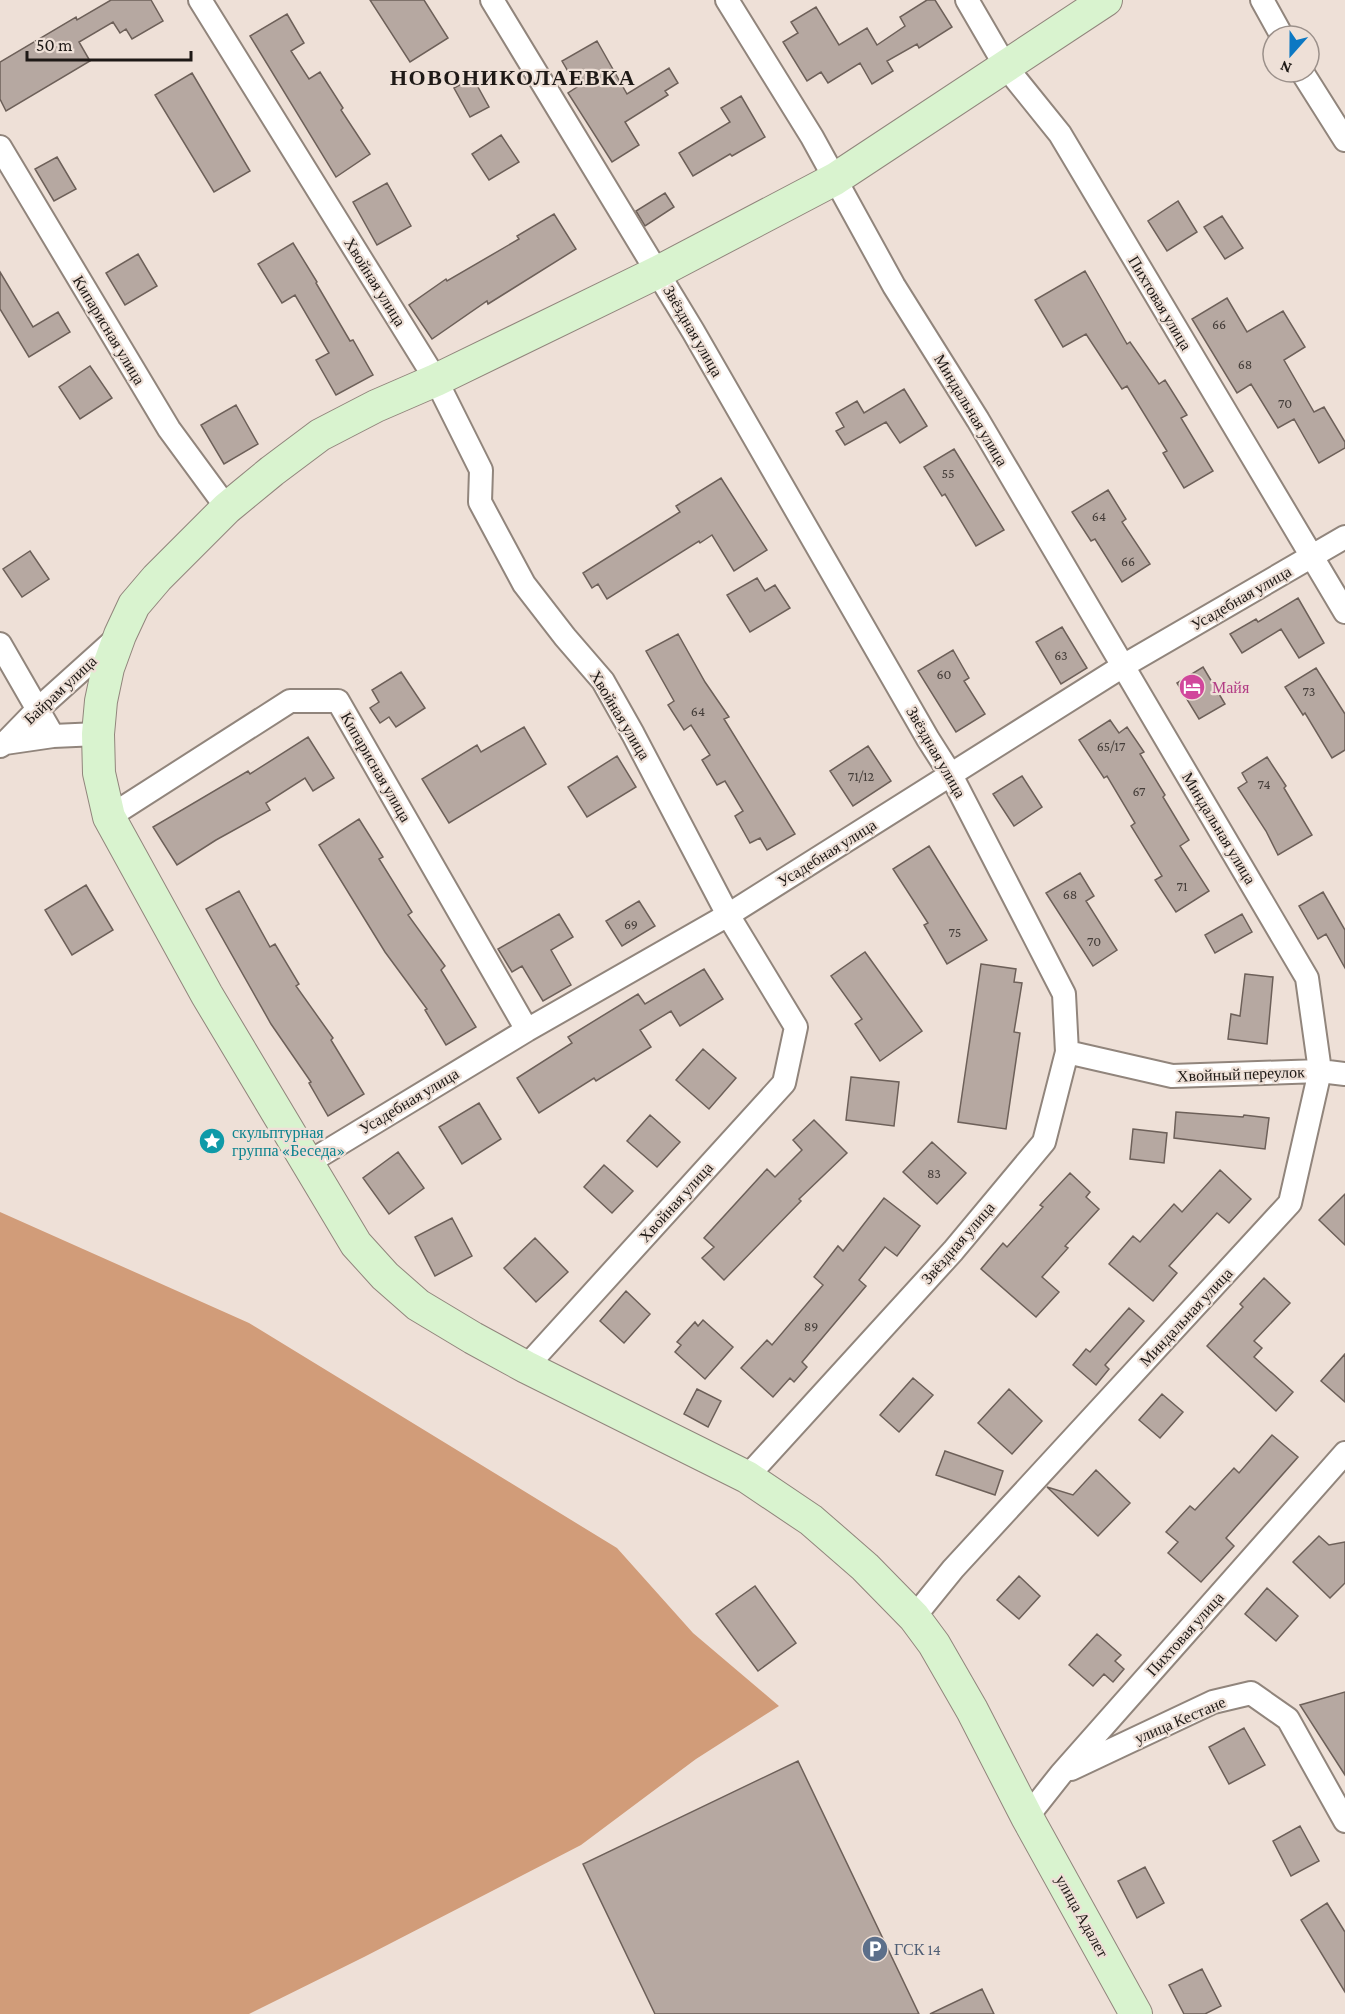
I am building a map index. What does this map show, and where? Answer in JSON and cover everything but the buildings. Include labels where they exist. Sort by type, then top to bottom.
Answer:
[{"type":"street","name":"Хвойная улица","points":[[200,0],[436,380],[481,470],[480,502],[524,584],[603,681],[728,915],[796,1027],[784,1083],[526,1367]]},
{"type":"street","name":"Звёздная улица","points":[[492,0],[658,272],[951,775],[1064,994],[1067,1052],[1044,1142],[953,1251],[747,1477]]},
{"type":"street","name":"Миндальная улица","points":[[727,0],[812,137],[894,286],[978,420],[1307,978],[1320,1071],[1290,1203],[953,1569],[914,1617]]},
{"type":"street","name":"Пихтовая улица","points":[[968,0],[1006,67],[1060,134],[1345,612]]},
{"type":"street","name":"улица Адалет","points":[[1106,0],[835,179],[658,272],[320,435],[227,508],[157,578],[134,605],[108,668],[101,701],[98,734],[99,773],[109,817],[207,995],[356,1245],[385,1276],[418,1305],[526,1367],[747,1477],[811,1520],[865,1567],[914,1617],[934,1644],[1136,2014]]},
{"type":"street","points":[[1262,0],[1276,24]]},
{"type":"street","points":[[1281,24],[1280,13],[1285,0]]},
{"type":"street","points":[[1310,84],[1345,140]]},
{"type":"street","name":"Кипарисная улица","points":[[0,147],[169,429],[227,508]]},
{"type":"street","name":"Усадебная улица","points":[[306,1164],[527,1030],[728,915],[1123,666],[1345,537]]},
{"type":"street","name":"Байрам улица","points":[[3,744],[120,635]]},
{"type":"street","points":[[0,644],[52,736]]},
{"type":"street","name":"Кипарисная улица","points":[[109,817],[290,701],[338,701],[527,1030]]},
{"type":"street","points":[[3,744],[52,736],[98,734]]},
{"type":"street","name":"Хвойный переулок","points":[[1067,1052],[1172,1076],[1320,1071],[1345,1074]]},
{"type":"street","name":"Пихтовая улица","points":[[1027,1817],[1061,1774],[1345,1453]]},
{"type":"street","name":"улица Кестане","points":[[1061,1774],[1213,1702],[1251,1693],[1288,1719],[1345,1821]]},
{"type":"shaded area","points":[[0,1212],[249,1323],[617,1548],[693,1633],[779,1706],[696,1759],[581,1845],[249,2014],[0,2014]]},
{"type":"place","name":"Майя","points":[[1192,687]]},
{"type":"place","name":"скульптурная группа «Беседа»","points":[[212,1141]]},
{"type":"place","name":"ГСК 14","points":[[875,1949]]},
{"type":"district","name":"НОВОНИКОЛАЕВКА","points":[[513,77]]}]
